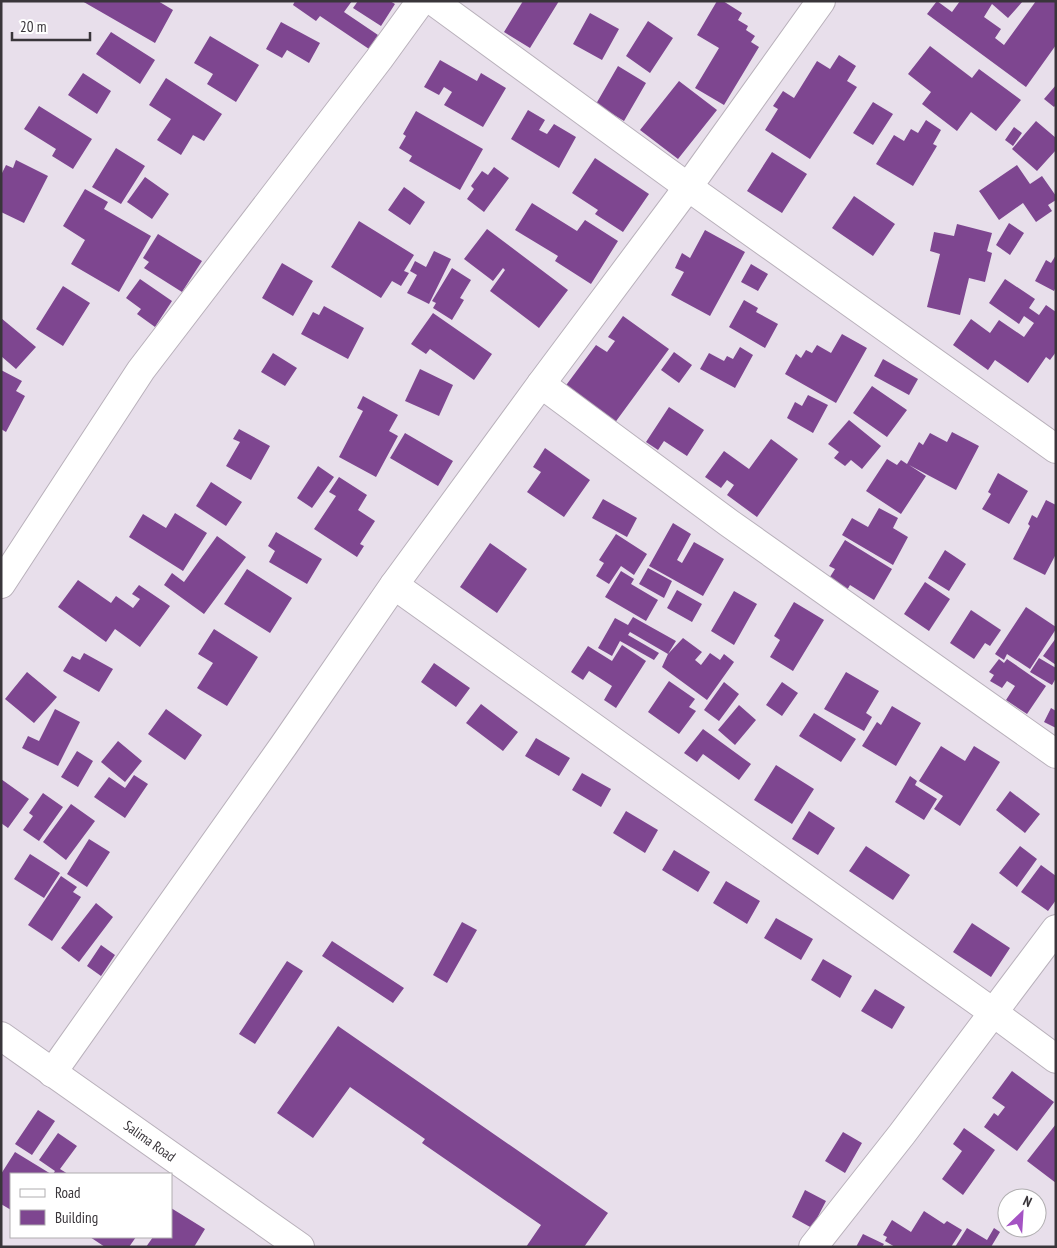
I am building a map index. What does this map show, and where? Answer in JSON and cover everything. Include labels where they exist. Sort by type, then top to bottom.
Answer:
[{"type":"street","points":[[1,584],[141,370],[379,59],[421,1]]},
{"type":"street","points":[[433,1],[688,187],[1056,449]]},
{"type":"street","points":[[52,1073],[284,745],[394,585],[688,187],[821,1]]},
{"type":"street","points":[[541,384],[728,523],[1056,754]]},
{"type":"street","points":[[394,585],[1056,1059]]},
{"type":"street","points":[[814,1247],[994,1013],[1056,929]]},
{"type":"street","name":"Salima Road","points":[[1,1036],[300,1247]]},
{"type":"building","points":[[82,1],[158,1],[173,10],[155,43]]},
{"type":"building","points":[[295,1],[352,1],[344,12],[378,35],[369,49],[320,16],[316,21],[293,5]]},
{"type":"building","points":[[358,1],[390,1],[395,4],[381,26],[353,8]]},
{"type":"building","points":[[523,1],[559,1],[530,48],[504,32]]},
{"type":"building","points":[[717,1],[723,1],[742,13],[738,20],[748,26],[746,30],[755,36],[751,42],[759,47],[724,105],[695,88],[719,48],[697,35]]},
{"type":"building","points":[[937,1],[952,12],[960,1],[1023,1],[1008,18],[992,4],[984,17],[1001,29],[995,38],[1004,45],[1036,1],[1056,1],[1056,45],[1026,87],[927,14]]},
{"type":"building","points":[[590,13],[619,29],[602,60],[573,44]]},
{"type":"building","points":[[648,21],[673,38],[650,73],[626,56]]},
{"type":"building","points":[[281,22],[320,43],[309,63],[287,50],[282,58],[266,49]]},
{"type":"building","points":[[111,32],[155,60],[140,84],[96,54]]},
{"type":"building","points":[[210,36],[259,65],[236,102],[207,84],[213,74],[194,63]]},
{"type":"building","points":[[930,46],[972,78],[979,69],[1021,100],[996,131],[971,112],[957,131],[922,104],[931,92],[908,74]]},
{"type":"building","points":[[839,55],[856,66],[847,81],[857,87],[810,159],[765,130],[778,109],[773,106],[783,91],[794,98],[817,61],[830,69]]},
{"type":"building","points":[[440,60],[477,81],[481,73],[506,88],[483,127],[444,105],[452,92],[444,87],[439,95],[424,87]]},
{"type":"building","points":[[618,66],[646,83],[624,121],[596,104]]},
{"type":"building","points":[[83,73],[111,91],[97,114],[68,95]]},
{"type":"building","points":[[166,78],[222,114],[204,141],[193,135],[181,155],[157,140],[171,119],[149,105]]},
{"type":"building","points":[[679,81],[717,110],[678,159],[640,130]]},
{"type":"building","points":[[1056,85],[1056,105],[1054,107],[1044,99]]},
{"type":"building","points":[[873,102],[893,114],[873,145],[853,133]]},
{"type":"building","points":[[39,106],[92,139],[73,169],[52,156],[56,149],[24,129]]},
{"type":"building","points":[[528,110],[545,120],[539,130],[547,134],[554,124],[576,137],[559,168],[511,139]]},
{"type":"building","points":[[416,111],[483,149],[460,190],[409,161],[412,156],[399,148],[406,136],[403,134]]},
{"type":"building","points":[[926,120],[941,130],[933,144],[937,146],[913,186],[876,164],[894,135],[904,141],[911,129],[918,133]]},
{"type":"building","points":[[1036,121],[1056,138],[1056,150],[1037,171],[1012,149]]},
{"type":"building","points":[[1014,127],[1022,133],[1013,146],[1005,140]]},
{"type":"building","points":[[116,148],[145,166],[121,204],[92,187]]},
{"type":"building","points":[[772,152],[807,174],[782,213],[747,191]]},
{"type":"building","points":[[595,158],[649,194],[623,232],[595,214],[598,210],[572,193]]},
{"type":"building","points":[[16,160],[48,176],[24,223],[1,212],[1,175],[6,165],[13,168]]},
{"type":"building","points":[[1017,165],[1030,184],[1042,176],[1056,196],[1056,200],[1048,205],[1052,211],[1036,222],[1023,203],[999,220],[979,191]]},
{"type":"building","points":[[494,167],[509,178],[484,212],[467,199],[474,189],[471,186],[482,171],[488,175]]},
{"type":"building","points":[[145,177],[169,194],[152,219],[127,202]]},
{"type":"building","points":[[404,187],[425,202],[410,225],[388,210]]},
{"type":"building","points":[[85,189],[108,202],[104,209],[151,236],[119,292],[71,264],[85,240],[63,226]]},
{"type":"building","points":[[854,196],[895,224],[873,256],[832,228]]},
{"type":"building","points":[[532,203],[577,231],[585,220],[618,241],[591,284],[555,261],[558,256],[515,230]]},
{"type":"building","points":[[359,221],[414,255],[404,271],[409,273],[401,286],[392,281],[381,298],[331,267]]},
{"type":"building","points":[[1009,223],[1024,233],[1010,255],[996,245]]},
{"type":"building","points":[[957,224],[992,233],[987,251],[992,253],[985,282],[969,278],[960,315],[927,307],[940,254],[930,251],[934,232],[954,236]]},
{"type":"building","points":[[487,229],[568,290],[539,328],[490,291],[505,270],[503,268],[493,281],[464,259]]},
{"type":"building","points":[[705,230],[745,252],[710,316],[671,295],[684,272],[675,268],[682,253],[690,258]]},
{"type":"building","points":[[158,234],[202,261],[182,292],[144,268],[149,262],[143,258]]},
{"type":"building","points":[[434,251],[451,259],[429,304],[407,293],[417,275],[410,271],[415,261],[426,267]]},
{"type":"building","points":[[1056,255],[1056,287],[1054,291],[1035,281],[1046,260],[1051,263]]},
{"type":"building","points":[[282,263],[313,281],[293,316],[262,298]]},
{"type":"building","points":[[751,264],[768,274],[758,291],[741,282]]},
{"type":"building","points":[[452,268],[471,280],[460,298],[464,300],[452,320],[433,308],[436,303],[432,301]]},
{"type":"building","points":[[140,279],[172,301],[155,327],[137,314],[141,309],[126,298]]},
{"type":"building","points":[[1005,279],[1035,299],[1029,308],[1039,315],[1046,305],[1056,312],[1056,352],[1050,360],[1046,357],[1028,383],[995,360],[988,370],[953,345],[971,319],[990,333],[999,320],[1024,337],[1034,323],[1024,316],[1019,324],[989,303]]},
{"type":"building","points":[[63,286],[90,303],[63,346],[36,329]]},
{"type":"building","points":[[744,300],[758,308],[756,312],[778,324],[765,348],[729,327]]},
{"type":"building","points":[[324,306],[364,328],[348,359],[301,334],[313,312],[319,315]]},
{"type":"building","points":[[433,313],[492,354],[474,380],[430,349],[426,354],[411,344]]},
{"type":"building","points":[[623,316],[669,349],[614,424],[564,388],[596,345],[607,352],[615,341],[608,337]]},
{"type":"building","points":[[1,318],[36,347],[16,369],[1,356]]},
{"type":"building","points":[[842,334],[867,348],[836,403],[785,374],[796,354],[801,358],[806,350],[812,353],[817,345],[831,353]]},
{"type":"building","points":[[740,347],[753,355],[735,388],[700,369],[709,353],[724,361],[727,356],[733,359]]},
{"type":"building","points":[[674,352],[692,365],[679,383],[661,370]]},
{"type":"building","points":[[273,353],[297,368],[285,386],[261,372]]},
{"type":"building","points":[[883,359],[918,379],[909,395],[874,376]]},
{"type":"building","points":[[420,369],[453,385],[439,416],[405,401]]},
{"type":"building","points":[[1,370],[22,381],[16,391],[25,396],[6,432],[1,429]]},
{"type":"building","points":[[872,386],[907,410],[887,437],[853,413]]},
{"type":"building","points":[[808,395],[828,405],[813,433],[787,418],[795,402],[802,406]]},
{"type":"building","points":[[363,396],[398,415],[389,431],[398,436],[376,477],[339,457],[363,411],[357,408]]},
{"type":"building","points":[[669,407],[704,430],[687,456],[664,441],[658,450],[646,442]]},
{"type":"building","points":[[849,420],[881,446],[862,469],[851,460],[845,466],[834,458],[839,452],[828,444]]},
{"type":"building","points":[[239,429],[270,446],[251,480],[226,466],[240,442],[233,439]]},
{"type":"building","points":[[952,432],[979,446],[956,490],[909,465],[926,476],[901,514],[866,491],[887,459],[897,465],[901,460],[907,464],[919,442],[923,445],[930,433],[947,442]]},
{"type":"building","points":[[405,433],[453,461],[438,486],[390,458]]},
{"type":"building","points":[[771,439],[798,459],[757,517],[727,495],[734,485],[727,480],[721,488],[705,477],[724,451],[749,469]]},
{"type":"building","points":[[545,448],[590,480],[564,517],[527,492],[541,472],[533,467]]},
{"type":"building","points":[[318,466],[334,477],[312,508],[297,498]]},
{"type":"building","points":[[998,473],[1028,491],[1009,524],[982,509],[991,494],[988,492]]},
{"type":"building","points":[[339,477],[367,495],[358,510],[375,521],[360,544],[364,546],[357,557],[314,529],[336,496],[329,492]]},
{"type":"building","points":[[211,482],[242,502],[226,526],[196,506]]},
{"type":"building","points":[[603,499],[637,518],[627,537],[592,518]]},
{"type":"building","points":[[1046,500],[1056,505],[1056,554],[1045,575],[1013,559],[1030,526],[1028,524],[1032,515],[1037,518]]},
{"type":"building","points":[[879,508],[898,518],[893,528],[908,537],[893,565],[842,535],[852,518],[868,527]]},
{"type":"building","points":[[175,513],[207,533],[183,571],[129,537],[143,514],[166,528]]},
{"type":"building","points":[[673,523],[691,534],[677,560],[682,563],[694,542],[724,559],[703,596],[649,566]]},
{"type":"building","points":[[276,532],[322,559],[307,584],[269,562],[275,551],[268,546]]},
{"type":"building","points":[[616,534],[647,554],[634,575],[621,566],[609,584],[596,576],[604,563],[599,560]]},
{"type":"building","points":[[217,536],[246,557],[204,614],[164,585],[172,573],[184,582]]},
{"type":"building","points":[[845,540],[892,569],[874,600],[850,585],[846,592],[828,580],[835,569],[829,566]]},
{"type":"building","points":[[490,543],[527,569],[497,613],[460,587]]},
{"type":"building","points":[[945,550],[966,564],[949,591],[928,578]]},
{"type":"building","points":[[648,568],[672,581],[664,598],[639,584]]},
{"type":"building","points":[[247,569],[292,598],[270,633],[224,604]]},
{"type":"building","points":[[621,571],[634,579],[631,584],[658,600],[646,621],[605,597]]},
{"type":"building","points":[[78,580],[111,603],[116,596],[133,608],[140,599],[132,594],[139,585],[170,606],[140,647],[115,629],[106,642],[58,607]]},
{"type":"building","points":[[925,582],[950,599],[929,631],[904,614]]},
{"type":"building","points":[[677,590],[702,604],[692,622],[667,608]]},
{"type":"building","points":[[734,591],[757,604],[734,645],[711,631]]},
{"type":"building","points":[[794,602],[824,620],[793,671],[770,657],[780,640],[774,636]]},
{"type":"building","points":[[1026,607],[1056,627],[1030,669],[1007,654],[1004,660],[995,654]]},
{"type":"building","points":[[971,610],[1001,630],[990,646],[985,643],[974,659],[950,643]]},
{"type":"building","points":[[633,617],[676,641],[668,654],[630,632],[628,635],[659,653],[654,660],[620,641],[612,656],[598,648],[615,618],[628,625]]},
{"type":"building","points":[[214,629],[258,657],[227,706],[197,688],[213,663],[198,654]]},
{"type":"building","points":[[683,638],[702,652],[695,660],[701,665],[710,653],[720,660],[724,654],[734,662],[707,700],[662,667],[668,654]]},
{"type":"building","points":[[1056,638],[1056,665],[1043,656]]},
{"type":"building","points":[[622,645],[646,661],[616,708],[604,700],[612,686],[589,671],[583,680],[571,672],[588,646],[612,661]]},
{"type":"building","points":[[84,653],[113,669],[99,692],[63,671],[72,656],[80,660]]},
{"type":"building","points":[[1039,658],[1056,668],[1056,678],[1052,685],[1030,672]]},
{"type":"building","points":[[999,659],[1004,663],[1007,659],[1046,686],[1027,714],[1006,700],[1015,686],[1007,681],[1002,688],[990,681],[994,675],[989,672]]},
{"type":"building","points":[[434,663],[470,688],[456,707],[421,682]]},
{"type":"building","points":[[27,672],[57,697],[34,723],[5,699]]},
{"type":"building","points":[[846,672],[879,691],[866,713],[872,717],[864,731],[824,709]]},
{"type":"building","points":[[669,681],[695,699],[689,707],[696,711],[679,734],[648,712]]},
{"type":"building","points":[[724,682],[739,694],[719,721],[704,710]]},
{"type":"building","points":[[782,682],[798,693],[782,716],[766,705]]},
{"type":"building","points":[[481,704],[518,732],[503,751],[466,723]]},
{"type":"building","points":[[739,705],[756,720],[735,745],[718,730]]},
{"type":"building","points":[[892,706],[921,723],[896,766],[862,746],[877,722],[881,725]]},
{"type":"building","points":[[1051,708],[1056,711],[1056,728],[1044,722]]},
{"type":"building","points":[[55,709],[80,722],[58,766],[22,748],[28,736],[39,741]]},
{"type":"building","points":[[166,709],[202,735],[185,760],[148,734]]},
{"type":"building","points":[[814,713],[856,739],[841,762],[799,736]]},
{"type":"building","points":[[703,729],[751,764],[739,780],[703,754],[697,762],[684,753]]},
{"type":"building","points":[[536,738],[570,758],[559,776],[525,756]]},
{"type":"building","points":[[118,741],[142,761],[125,782],[101,762]]},
{"type":"building","points":[[941,746],[965,761],[974,746],[1000,762],[960,826],[934,809],[943,796],[919,781]]},
{"type":"building","points":[[77,751],[93,761],[78,787],[61,777]]},
{"type":"building","points":[[776,765],[814,789],[792,824],[754,800]]},
{"type":"building","points":[[582,773],[611,789],[601,807],[572,790]]},
{"type":"building","points":[[134,775],[148,784],[125,818],[94,797],[109,777],[125,788]]},
{"type":"building","points":[[910,776],[917,781],[915,785],[937,799],[924,820],[895,802]]},
{"type":"building","points":[[1,779],[29,799],[8,828],[1,823]]},
{"type":"building","points":[[1010,791],[1040,814],[1025,833],[996,810]]},
{"type":"building","points":[[43,793],[63,807],[39,841],[23,830],[33,816],[29,813]]},
{"type":"building","points":[[71,804],[95,821],[66,860],[43,842]]},
{"type":"building","points":[[626,811],[658,830],[645,853],[613,833]]},
{"type":"building","points":[[809,811],[835,828],[818,855],[792,839]]},
{"type":"building","points":[[89,839],[110,852],[87,887],[67,874]]},
{"type":"building","points":[[866,846],[910,875],[893,900],[849,871]]},
{"type":"building","points":[[1020,846],[1037,859],[1017,887],[999,873]]},
{"type":"building","points":[[674,850],[710,872],[698,892],[662,870]]},
{"type":"building","points":[[30,854],[60,873],[44,898],[14,879]]},
{"type":"building","points":[[1041,865],[1056,876],[1056,900],[1048,911],[1021,892]]},
{"type":"building","points":[[61,876],[77,887],[73,892],[81,897],[52,941],[28,925]]},
{"type":"building","points":[[726,881],[760,901],[747,924],[713,903]]},
{"type":"building","points":[[96,903],[113,917],[79,962],[61,948]]},
{"type":"building","points":[[776,918],[813,939],[801,960],[764,938]]},
{"type":"building","points":[[462,922],[477,930],[447,983],[433,975]]},
{"type":"building","points":[[972,923],[1010,948],[991,977],[953,952]]},
{"type":"building","points":[[332,941],[404,988],[393,1003],[322,956]]},
{"type":"building","points":[[101,945],[115,955],[101,976],[87,966]]},
{"type":"building","points":[[823,959],[852,976],[840,998],[811,980]]},
{"type":"building","points":[[287,961],[303,971],[255,1044],[239,1034]]},
{"type":"building","points":[[875,989],[905,1007],[892,1029],[861,1011]]},
{"type":"building","points":[[338,1026],[608,1213],[584,1247],[526,1247],[541,1225],[422,1143],[425,1139],[350,1087],[313,1138],[277,1113]]},
{"type":"building","points":[[1012,1071],[1054,1102],[1017,1151],[984,1127],[994,1113],[998,1116],[1005,1107],[992,1098]]},
{"type":"building","points":[[38,1110],[55,1121],[32,1155],[15,1144]]},
{"type":"building","points":[[1056,1124],[1056,1183],[1027,1161]]},
{"type":"building","points":[[964,1128],[995,1150],[963,1195],[942,1179],[962,1151],[953,1144]]},
{"type":"building","points":[[843,1132],[862,1143],[845,1173],[825,1161]]},
{"type":"building","points":[[58,1133],[77,1146],[60,1169],[66,1173],[54,1173],[55,1171],[39,1160]]},
{"type":"building","points":[[15,1152],[49,1173],[10,1173],[10,1209],[1,1204],[1,1174]]},
{"type":"building","points":[[805,1190],[826,1201],[812,1228],[792,1217]]},
{"type":"building","points":[[172,1209],[205,1229],[194,1247],[146,1247],[152,1238],[172,1238]]},
{"type":"building","points":[[924,1211],[944,1224],[947,1221],[962,1230],[951,1247],[895,1247],[885,1241],[887,1237],[883,1235],[892,1220],[911,1232]]},
{"type":"building","points":[[967,1228],[987,1240],[994,1228],[997,1230],[997,1237],[991,1247],[955,1247]]},
{"type":"building","points":[[863,1234],[884,1244],[882,1247],[856,1247]]},
{"type":"building","points":[[92,1238],[135,1238],[129,1247],[105,1247]]}]
